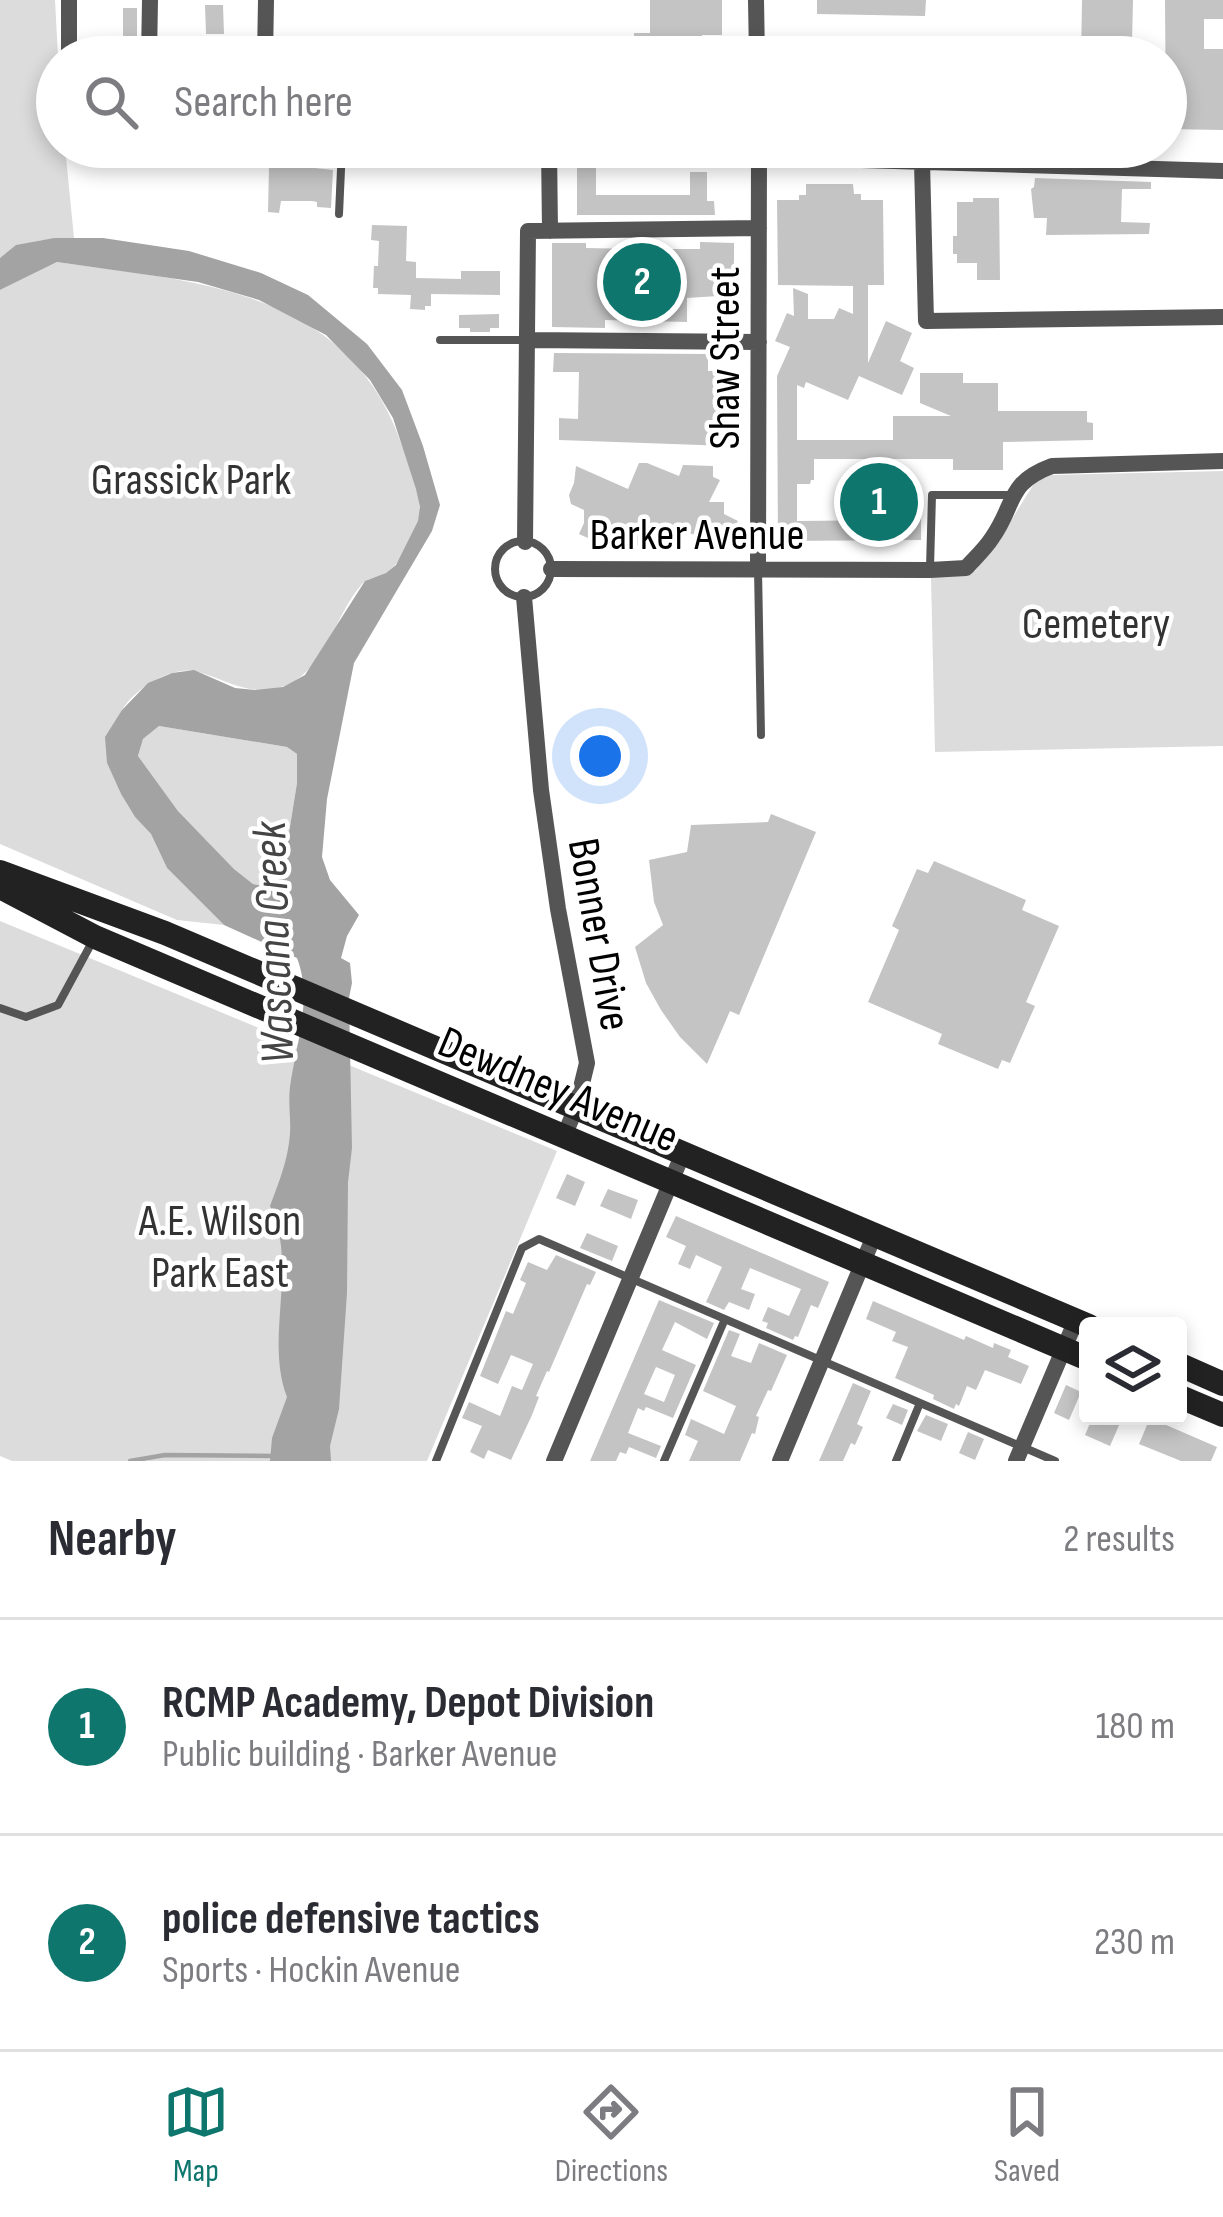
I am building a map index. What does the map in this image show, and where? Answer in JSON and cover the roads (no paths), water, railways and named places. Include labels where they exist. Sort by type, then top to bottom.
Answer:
[{"type":"main road","name":"Dewdney Avenue","points":[[0,872],[165,933],[1079,1321]]},
{"type":"main road","name":"Dewdney Avenue","points":[[0,887],[95,937],[1076,1354]]},
{"type":"main road","points":[[1187,1368],[1223,1384]]},
{"type":"main road","points":[[1187,1400],[1223,1415]]},
{"type":"street","points":[[69,0],[69,36]]},
{"type":"street","points":[[149,36],[150,0]]},
{"type":"street","points":[[265,36],[266,0]]},
{"type":"street","points":[[756,0],[757,36]]},
{"type":"street","points":[[549,168],[550,231]]},
{"type":"street","name":"Shaw Street","points":[[758,569],[759,168]]},
{"type":"street","points":[[922,168],[926,321],[1223,317]]},
{"type":"street","points":[[1123,168],[1223,171]]},
{"type":"street","points":[[526,542],[529,231],[759,228]]},
{"type":"street","points":[[527,340],[759,342]]},
{"type":"street","points":[[1013,495],[1029,474],[1052,466],[1223,461]]},
{"type":"street","name":"Barker Avenue","points":[[550,569],[966,568],[993,538],[1013,495]]},
{"type":"street","name":"Bonner Drive","points":[[524,597],[541,790],[586,1063],[564,1136]]},
{"type":"street","points":[[554,1461],[683,1154]]},
{"type":"street","points":[[779,1461],[874,1236]]},
{"type":"street","points":[[1019,1454],[1076,1354]]},
{"type":"lane","points":[[339,214],[341,168]]},
{"type":"lane","points":[[440,340],[527,340]]},
{"type":"lane","points":[[930,570],[932,495],[1013,495]]},
{"type":"lane","points":[[526,542],[545,553],[550,569],[544,588],[524,597],[502,589],[495,572],[505,548],[526,542]]},
{"type":"lane","points":[[758,569],[760,735]]},
{"type":"lane","points":[[0,1008],[26,1017],[58,1005],[95,937]]},
{"type":"lane","points":[[436,1461],[522,1248],[539,1239],[920,1403],[1019,1454],[1054,1461]]},
{"type":"lane","points":[[664,1461],[725,1319]]},
{"type":"lane","points":[[896,1461],[920,1403]]},
{"type":"water","name":"Wascana Creek","points":[[54,238],[103,238],[189,251],[261,273],[308,295],[367,344],[402,390],[440,505],[432,531],[354,663],[327,799],[322,857],[330,880],[359,915],[341,958],[350,963],[352,983],[352,1148],[347,1293],[331,1461],[270,1461],[272,1438],[287,1397],[279,1350],[282,1253],[270,1206],[290,1134],[302,974],[297,958],[224,925],[167,868],[151,834],[121,794],[107,763],[105,737],[148,683],[172,673],[194,670],[235,688],[255,690],[283,687],[305,675],[365,581],[396,565],[418,521],[416,489],[393,418],[370,380],[326,335],[259,300],[198,282],[57,262],[0,290],[0,258],[16,245]],"holes":[[[159,726],[287,747],[297,754],[297,783],[282,876],[270,887],[253,884],[234,869],[178,811],[138,756],[143,739]]]},
{"type":"waterway","points":[[130,1461],[165,1455],[274,1456]]},
{"type":"place","name":"police defensive tactics","points":[[642,282]]},
{"type":"place","name":"RCMP Academy, Depot Division","points":[[879,502]]},
{"type":"park label","name":"Grassick Park","points":[[191,478]]},
{"type":"park label","name":"Cemetery","points":[[1096,622]]},
{"type":"park label","name":"A.E. Wilson Park East","points":[[220,1245]]}]
